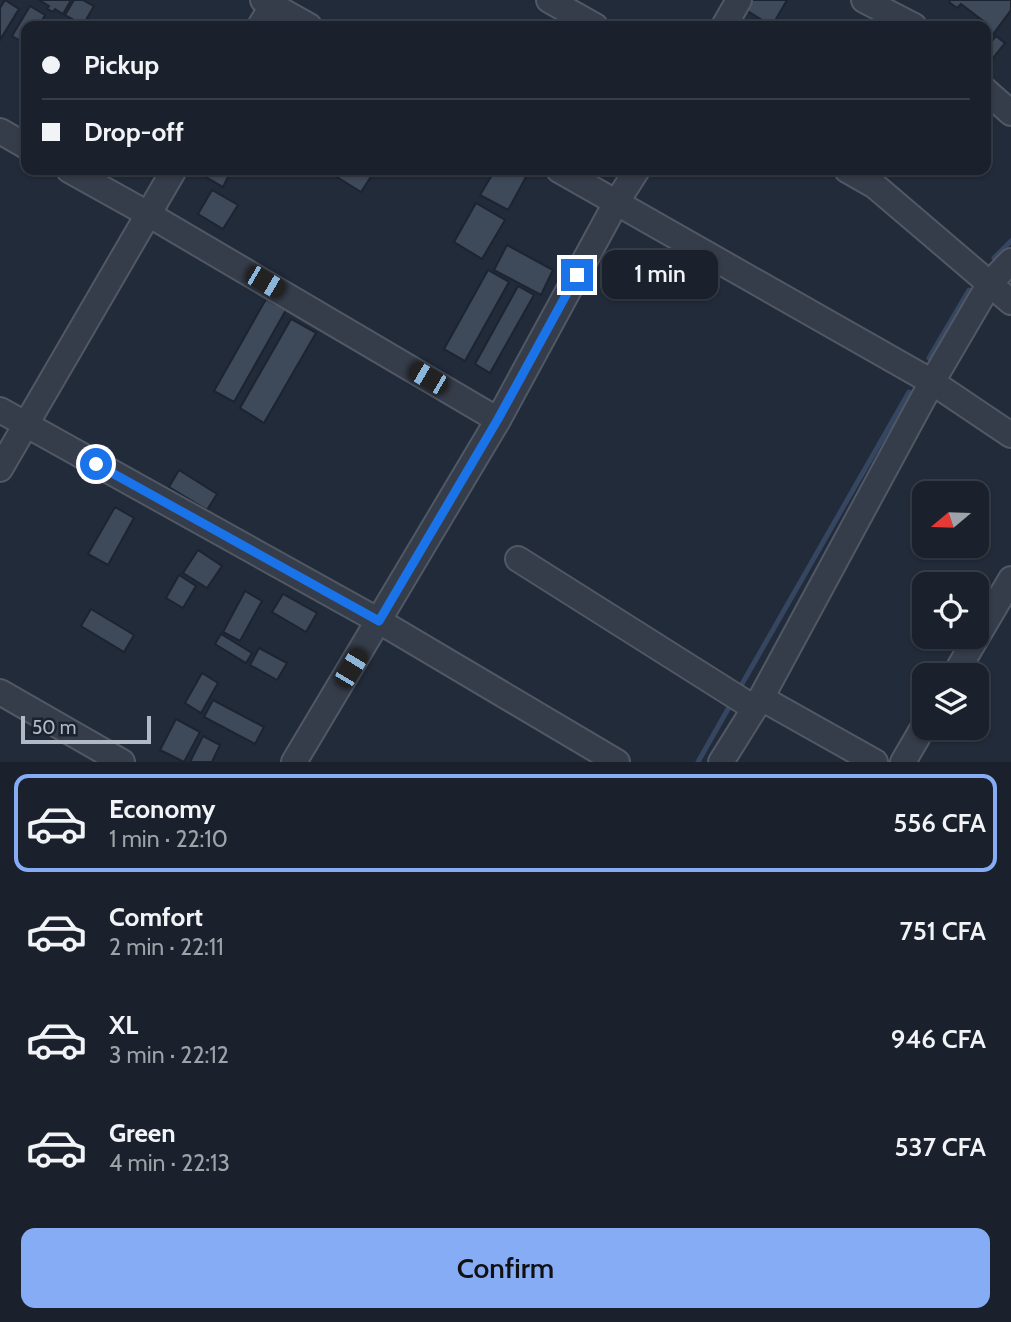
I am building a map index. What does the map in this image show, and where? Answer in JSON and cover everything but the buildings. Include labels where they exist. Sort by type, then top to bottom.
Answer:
[{"type":"street","points":[[549,0],[585,21]]},
{"type":"street","points":[[727,21],[739,0]]},
{"type":"street","points":[[864,0],[904,21]]},
{"type":"street","points":[[268,8],[298,21]]},
{"type":"street","points":[[991,95],[1011,113]]},
{"type":"street","points":[[0,131],[21,143]]},
{"type":"street","points":[[78,175],[498,419]]},
{"type":"street","points":[[0,469],[171,175]]},
{"type":"street","points":[[568,175],[932,382],[1011,435]]},
{"type":"street","points":[[294,762],[498,419],[633,175]]},
{"type":"street","points":[[856,175],[875,186],[1011,302]]},
{"type":"street","points":[[721,762],[758,703],[932,382],[990,284],[1011,261]]},
{"type":"street","points":[[0,410],[379,621],[617,762]]},
{"type":"street","points":[[518,559],[758,703],[875,762]]},
{"type":"street","points":[[962,663],[1011,579]]},
{"type":"street","points":[[0,691],[122,762]]},
{"type":"street","points":[[903,762],[916,740]]},
{"type":"waterway","points":[[994,258],[1011,241]]},
{"type":"waterway","points":[[929,358],[969,290]]},
{"type":"waterway","points":[[742,684],[909,392]]},
{"type":"waterway","points":[[698,762],[728,709]]},
{"type":"route","points":[[96,464],[379,621],[498,419],[577,275]]}]
